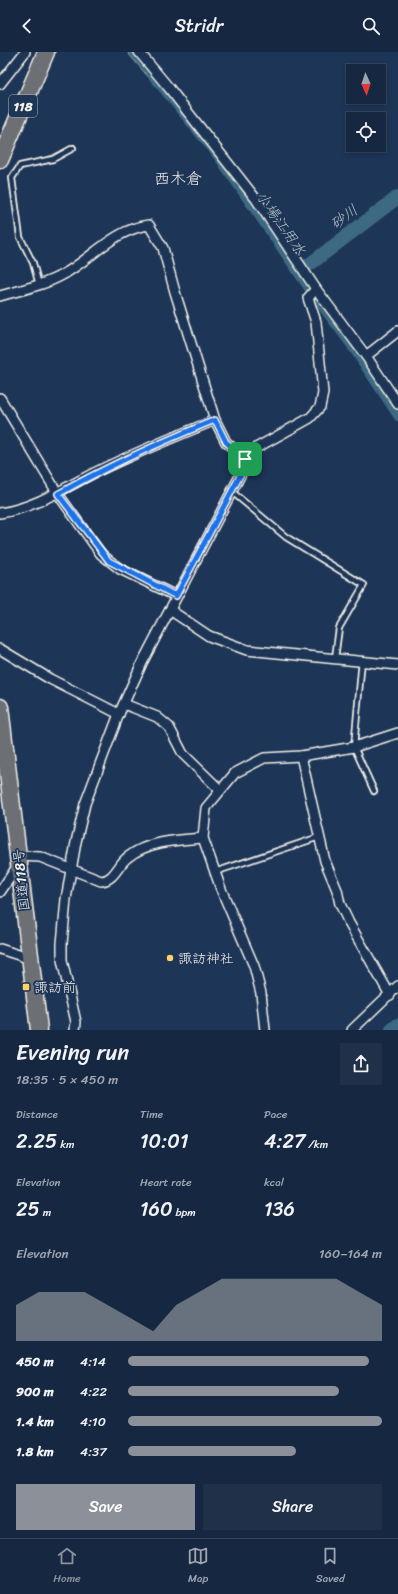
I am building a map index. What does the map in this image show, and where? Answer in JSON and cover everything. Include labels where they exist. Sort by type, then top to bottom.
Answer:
[{"type":"highway","name":"118","points":[[0,160],[46,52]]},
{"type":"highway","name":"国道118号","points":[[0,707],[39,1030]]},
{"type":"street","points":[[0,84],[25,52]]},
{"type":"street","points":[[139,52],[256,199],[312,293],[366,356],[398,404]]},
{"type":"street","points":[[0,296],[39,284],[64,274],[120,235],[138,226],[149,225],[163,248],[175,292],[215,420],[226,442],[245,459]]},
{"type":"street","points":[[75,1030],[76,1022],[62,960],[62,944],[66,899],[76,842],[85,804],[119,714],[142,663],[242,472],[245,459],[256,448],[310,418],[320,407],[323,393],[316,322],[309,306],[312,293]]},
{"type":"street","points":[[366,356],[398,331]]},
{"type":"street","points":[[0,398],[58,494],[109,561],[176,596]]},
{"type":"street","points":[[0,513],[8,512],[58,494],[91,474],[150,446],[215,420]]},
{"type":"street","points":[[170,610],[209,636],[247,650],[362,660],[398,665]]},
{"type":"street","points":[[0,649],[50,679],[119,714]]},
{"type":"street","points":[[124,704],[156,717],[168,727],[183,754],[220,790]]},
{"type":"street","points":[[265,1030],[261,993],[254,966],[214,872],[203,838],[206,808],[236,773],[264,758],[301,756],[354,747],[398,733]]},
{"type":"street","points":[[301,756],[325,861],[349,923],[390,994]]},
{"type":"street","points":[[0,892],[19,862],[40,857],[101,881],[106,881],[111,878],[126,857],[135,852],[171,841],[203,838]]},
{"type":"street","points":[[0,949],[31,959]]},
{"type":"street","points":[[352,1030],[398,986]]},
{"type":"lane","points":[[39,284],[34,263],[20,237],[12,178],[20,166],[53,159],[74,148]]},
{"type":"lane","points":[[231,491],[286,537],[364,585],[339,628],[335,658]]},
{"type":"lane","points":[[362,660],[354,747],[374,791]]},
{"type":"lane","points":[[214,872],[319,836]]},
{"type":"water","points":[[127,52],[135,52],[160,82],[156,86]]},
{"type":"waterway","name":"小場江用水","points":[[152,76],[217,156],[310,291],[349,343],[398,417]]},
{"type":"waterway","name":"砂川","points":[[310,264],[398,197]]},
{"type":"waterway","name":"砂川","points":[[392,1030],[398,1025]]},
{"type":"place","name":"諏訪神社","points":[[170,958]]},
{"type":"place","name":"諏訪前","points":[[26,987]]},
{"type":"district","name":"西木倉","points":[[178,178]]},
{"type":"route","points":[[215,420],[226,442],[245,459],[242,472],[176,596],[120,569],[109,561],[101,554],[58,494],[91,474],[150,446],[215,420]]}]
